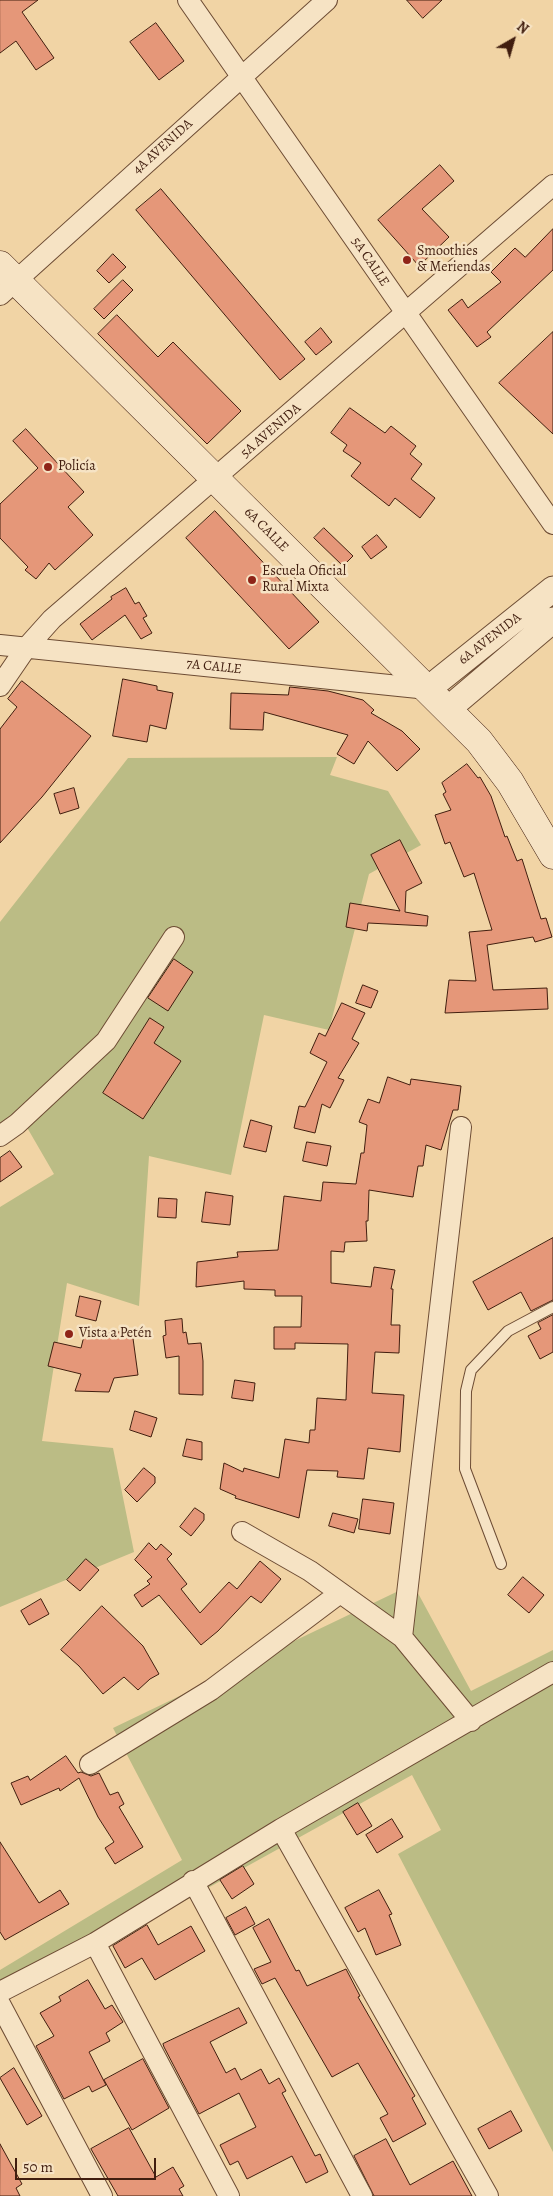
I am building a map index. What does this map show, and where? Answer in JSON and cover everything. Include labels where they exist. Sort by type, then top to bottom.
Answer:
[{"type":"main road","name":"6A CALLE","points":[[5,281],[215,480],[479,741],[510,782],[553,854]]},
{"type":"street","name":"5A CALLE","points":[[188,0],[553,524]]},
{"type":"street","name":"4A AVENIDA","points":[[5,281],[328,0]]},
{"type":"street","name":"5A AVENIDA","points":[[0,686],[26,648],[52,619],[215,480],[553,185]]},
{"type":"street","name":"6A AVENIDA","points":[[428,689],[553,589]]},
{"type":"street","name":"6A AVENIDA","points":[[448,709],[553,620]]},
{"type":"street","name":"7A CALLE","points":[[0,645],[428,689]]},
{"type":"street","points":[[0,1136],[17,1124],[106,1041],[174,938]]},
{"type":"street","points":[[402,1637],[461,1127]]},
{"type":"street","points":[[242,1532],[310,1572],[402,1637],[471,1721]]},
{"type":"street","points":[[90,1764],[211,1690],[340,1593]]},
{"type":"street","points":[[0,1992],[95,1943],[193,1881],[553,1672]]},
{"type":"street","points":[[281,1829],[488,2196]]},
{"type":"street","points":[[193,1881],[362,2196]]},
{"type":"street","points":[[95,1943],[229,2196]]},
{"type":"street","points":[[0,2004],[102,2196]]},
{"type":"lane","points":[[500,1564],[464,1469],[466,1391],[471,1370],[508,1331],[553,1307]]},
{"type":"green space","points":[[337,757],[330,775],[388,791],[421,845],[369,874],[329,1030],[264,1015],[231,1175],[149,1156],[139,1306],[67,1283],[42,1441],[113,1448],[134,1552],[0,1607],[0,1207],[54,1174],[25,1124],[0,1136],[0,922],[128,758]]},
{"type":"green space","points":[[413,1584],[471,1691],[553,1650],[553,2152],[398,1854],[441,1830],[412,1775],[0,2003],[0,1970],[182,1860],[113,1728]]},
{"type":"building","points":[[0,0],[38,0],[22,12],[54,58],[36,70],[16,41],[0,53]]},
{"type":"building","points":[[407,0],[442,0],[423,18]]},
{"type":"building","points":[[156,23],[184,61],[159,80],[130,42]]},
{"type":"building","points":[[440,165],[454,181],[422,209],[449,237],[419,266],[378,220]]},
{"type":"building","points":[[161,189],[305,359],[280,380],[136,210]]},
{"type":"building","points":[[553,229],[553,270],[487,332],[491,337],[477,347],[448,310],[462,299],[468,308],[501,282],[491,272],[515,248],[525,257]]},
{"type":"building","points":[[113,254],[126,267],[109,283],[97,271]]},
{"type":"building","points":[[123,280],[133,290],[104,319],[94,309]]},
{"type":"building","points":[[117,315],[158,357],[173,342],[241,411],[207,444],[98,334]]},
{"type":"building","points":[[321,328],[332,342],[316,355],[305,342]]},
{"type":"building","points":[[553,332],[553,434],[499,383]]},
{"type":"building","points":[[350,408],[385,433],[391,426],[416,446],[410,454],[422,464],[411,479],[435,498],[420,518],[395,498],[389,506],[351,476],[361,463],[343,451],[347,445],[331,433]]},
{"type":"building","points":[[26,429],[84,492],[68,507],[93,535],[55,570],[49,563],[36,579],[25,570],[28,567],[0,538],[0,504],[38,468],[13,441]]},
{"type":"building","name":"Escuela Oficial Rural Mixta","points":[[215,511],[319,622],[289,649],[186,538]]},
{"type":"building","points":[[324,528],[353,556],[343,566],[314,538]]},
{"type":"building","points":[[377,535],[387,547],[371,559],[362,547]]},
{"type":"building","points":[[126,588],[135,604],[139,602],[147,616],[143,618],[152,633],[141,639],[125,615],[92,640],[80,624],[112,599],[111,597]]},
{"type":"building","points":[[123,679],[157,686],[157,690],[173,693],[166,729],[150,725],[147,742],[113,736]]},
{"type":"building","points":[[22,681],[91,736],[42,797],[0,843],[0,729],[17,707],[8,699]]},
{"type":"building","points":[[290,687],[328,691],[363,700],[374,710],[371,713],[402,731],[420,749],[397,771],[368,741],[354,764],[337,754],[348,735],[264,712],[263,730],[230,729],[231,693],[288,695]]},
{"type":"building","points":[[467,764],[478,778],[480,777],[491,796],[505,837],[507,836],[517,861],[522,859],[541,919],[546,918],[552,937],[535,942],[533,937],[487,945],[493,990],[547,988],[548,1009],[445,1013],[449,980],[476,981],[469,932],[492,930],[474,873],[464,877],[450,842],[445,844],[435,815],[451,810],[443,794],[446,792],[442,783]]},
{"type":"building","points":[[74,788],[79,808],[60,814],[54,794]]},
{"type":"building","points":[[400,840],[422,883],[406,891],[405,912],[428,916],[427,926],[368,923],[367,931],[346,927],[350,903],[400,911],[371,855]]},
{"type":"building","points":[[174,959],[193,972],[168,1011],[148,998]]},
{"type":"building","points":[[363,985],[378,991],[371,1008],[356,1003]]},
{"type":"building","points":[[342,1003],[365,1013],[352,1039],[359,1043],[338,1078],[344,1080],[330,1108],[322,1104],[315,1133],[294,1128],[299,1106],[305,1107],[327,1062],[310,1053],[319,1033],[325,1036]]},
{"type":"building","points":[[150,1018],[164,1027],[154,1043],[181,1061],[143,1119],[103,1093]]},
{"type":"building","points":[[388,1077],[410,1085],[411,1079],[461,1086],[458,1110],[453,1110],[441,1150],[426,1145],[423,1166],[418,1166],[413,1197],[369,1190],[368,1221],[366,1221],[367,1241],[345,1242],[344,1252],[331,1251],[331,1283],[371,1287],[374,1267],[395,1270],[391,1289],[393,1289],[391,1325],[400,1325],[399,1353],[375,1352],[372,1393],[404,1395],[400,1452],[368,1448],[364,1479],[337,1477],[338,1471],[307,1470],[299,1518],[235,1498],[236,1496],[220,1489],[224,1463],[243,1472],[244,1468],[279,1478],[285,1439],[309,1443],[310,1430],[315,1430],[317,1398],[346,1400],[348,1344],[295,1343],[295,1349],[274,1349],[274,1327],[301,1327],[302,1296],[275,1296],[275,1290],[244,1289],[244,1281],[196,1287],[197,1262],[238,1257],[237,1252],[278,1250],[284,1196],[321,1201],[323,1182],[356,1184],[361,1153],[364,1153],[367,1125],[359,1122],[368,1099],[379,1103]]},
{"type":"building","points":[[251,1120],[272,1126],[266,1152],[244,1147]]},
{"type":"building","points":[[307,1142],[331,1146],[327,1166],[303,1161]]},
{"type":"building","points":[[10,1151],[22,1167],[0,1182],[0,1158]]},
{"type":"building","points":[[206,1192],[233,1196],[230,1225],[202,1222]]},
{"type":"building","points":[[159,1198],[177,1199],[176,1218],[158,1217]]},
{"type":"building","points":[[553,1238],[553,1300],[531,1311],[521,1292],[488,1310],[473,1282]]},
{"type":"building","points":[[80,1296],[101,1301],[96,1321],[76,1316]]},
{"type":"building","points":[[553,1315],[553,1352],[540,1359],[528,1336],[541,1329],[538,1323]]},
{"type":"building","points":[[182,1319],[183,1333],[186,1332],[188,1344],[201,1343],[203,1395],[179,1394],[179,1356],[166,1358],[163,1336],[166,1335],[165,1321]]},
{"type":"building","points":[[132,1331],[138,1375],[114,1378],[109,1392],[75,1391],[81,1374],[48,1366],[54,1342],[81,1348],[84,1336]]},
{"type":"building","points":[[235,1380],[255,1383],[253,1401],[232,1398]]},
{"type":"building","points":[[135,1411],[157,1418],[151,1437],[130,1430]]},
{"type":"building","points":[[187,1439],[202,1442],[202,1460],[183,1456]]},
{"type":"building","points":[[144,1468],[155,1477],[155,1483],[137,1502],[125,1490]]},
{"type":"building","points":[[363,1499],[394,1503],[390,1534],[359,1529]]},
{"type":"building","points":[[195,1508],[204,1514],[204,1520],[191,1536],[180,1527]]},
{"type":"building","points":[[333,1513],[358,1519],[354,1533],[329,1526]]},
{"type":"building","points":[[149,1543],[156,1550],[161,1544],[172,1554],[167,1559],[187,1584],[181,1589],[200,1613],[229,1582],[237,1589],[260,1561],[281,1579],[261,1603],[251,1596],[218,1631],[201,1645],[159,1595],[142,1607],[134,1595],[150,1584],[147,1581],[152,1577],[135,1560]]},
{"type":"building","points":[[86,1559],[99,1570],[80,1591],[67,1580]]},
{"type":"building","points":[[523,1577],[544,1595],[529,1613],[508,1595]]},
{"type":"building","points":[[41,1599],[49,1614],[29,1625],[21,1611]]},
{"type":"building","points":[[102,1606],[143,1646],[159,1674],[138,1690],[124,1677],[103,1694],[79,1666],[61,1650]]},
{"type":"building","points":[[66,1756],[78,1773],[81,1772],[91,1776],[99,1773],[110,1795],[118,1792],[124,1804],[119,1807],[143,1847],[115,1864],[105,1848],[114,1842],[98,1817],[79,1778],[60,1791],[59,1788],[21,1805],[11,1783],[28,1776],[30,1780]]},
{"type":"building","points":[[358,1803],[372,1826],[357,1835],[343,1812]]},
{"type":"building","points":[[392,1819],[403,1837],[377,1853],[366,1835]]},
{"type":"building","points":[[0,1842],[39,1903],[60,1890],[69,1904],[5,1940],[0,1932]]},
{"type":"building","points":[[243,1866],[254,1884],[232,1899],[220,1880]]},
{"type":"building","points":[[379,1890],[392,1914],[389,1915],[401,1945],[376,1955],[365,1928],[358,1932],[345,1908]]},
{"type":"building","points":[[246,1907],[255,1924],[235,1935],[226,1918]]},
{"type":"building","points":[[269,1919],[296,1971],[299,1970],[307,1986],[346,1969],[360,1996],[358,1997],[415,2096],[412,2098],[426,2124],[393,2142],[380,2118],[388,2114],[358,2063],[332,2077],[275,1978],[262,1984],[254,1969],[271,1962],[253,1928]]},
{"type":"building","points":[[147,1925],[158,1945],[191,1926],[205,1951],[155,1980],[142,1958],[125,1968],[113,1946]]},
{"type":"building","points":[[88,1980],[105,2009],[112,2005],[123,2022],[106,2033],[110,2041],[89,2052],[106,2085],[92,2092],[89,2086],[64,2099],[36,2046],[54,2036],[40,2013],[61,2001],[59,1997]]},
{"type":"building","points":[[239,2008],[247,2023],[210,2042],[226,2073],[235,2068],[241,2080],[261,2069],[269,2084],[279,2078],[286,2091],[282,2093],[315,2156],[320,2154],[328,2172],[306,2183],[292,2156],[247,2179],[238,2161],[230,2165],[220,2145],[256,2127],[239,2093],[199,2114],[164,2047],[163,2044]]},
{"type":"building","points":[[143,2059],[169,2108],[132,2130],[104,2080]]},
{"type":"building","points":[[14,2068],[42,2116],[27,2125],[0,2078]]},
{"type":"building","points":[[511,2111],[522,2131],[489,2149],[478,2129]]},
{"type":"building","points":[[129,2128],[156,2177],[173,2167],[184,2186],[179,2189],[183,2196],[118,2196],[91,2149]]},
{"type":"building","points":[[386,2139],[410,2185],[453,2161],[472,2196],[374,2196],[354,2156]]},
{"type":"building","points":[[0,2144],[22,2184],[16,2188],[20,2196],[0,2196]]},
{"type":"place","name":"Smoothies & Meriendas","points":[[407,260]]},
{"type":"place","name":"Policía","points":[[48,467]]},
{"type":"place","name":"Escuela Oficial Rural Mixta","points":[[252,580]]},
{"type":"place","name":"Vista a Petén","points":[[69,1334]]}]
